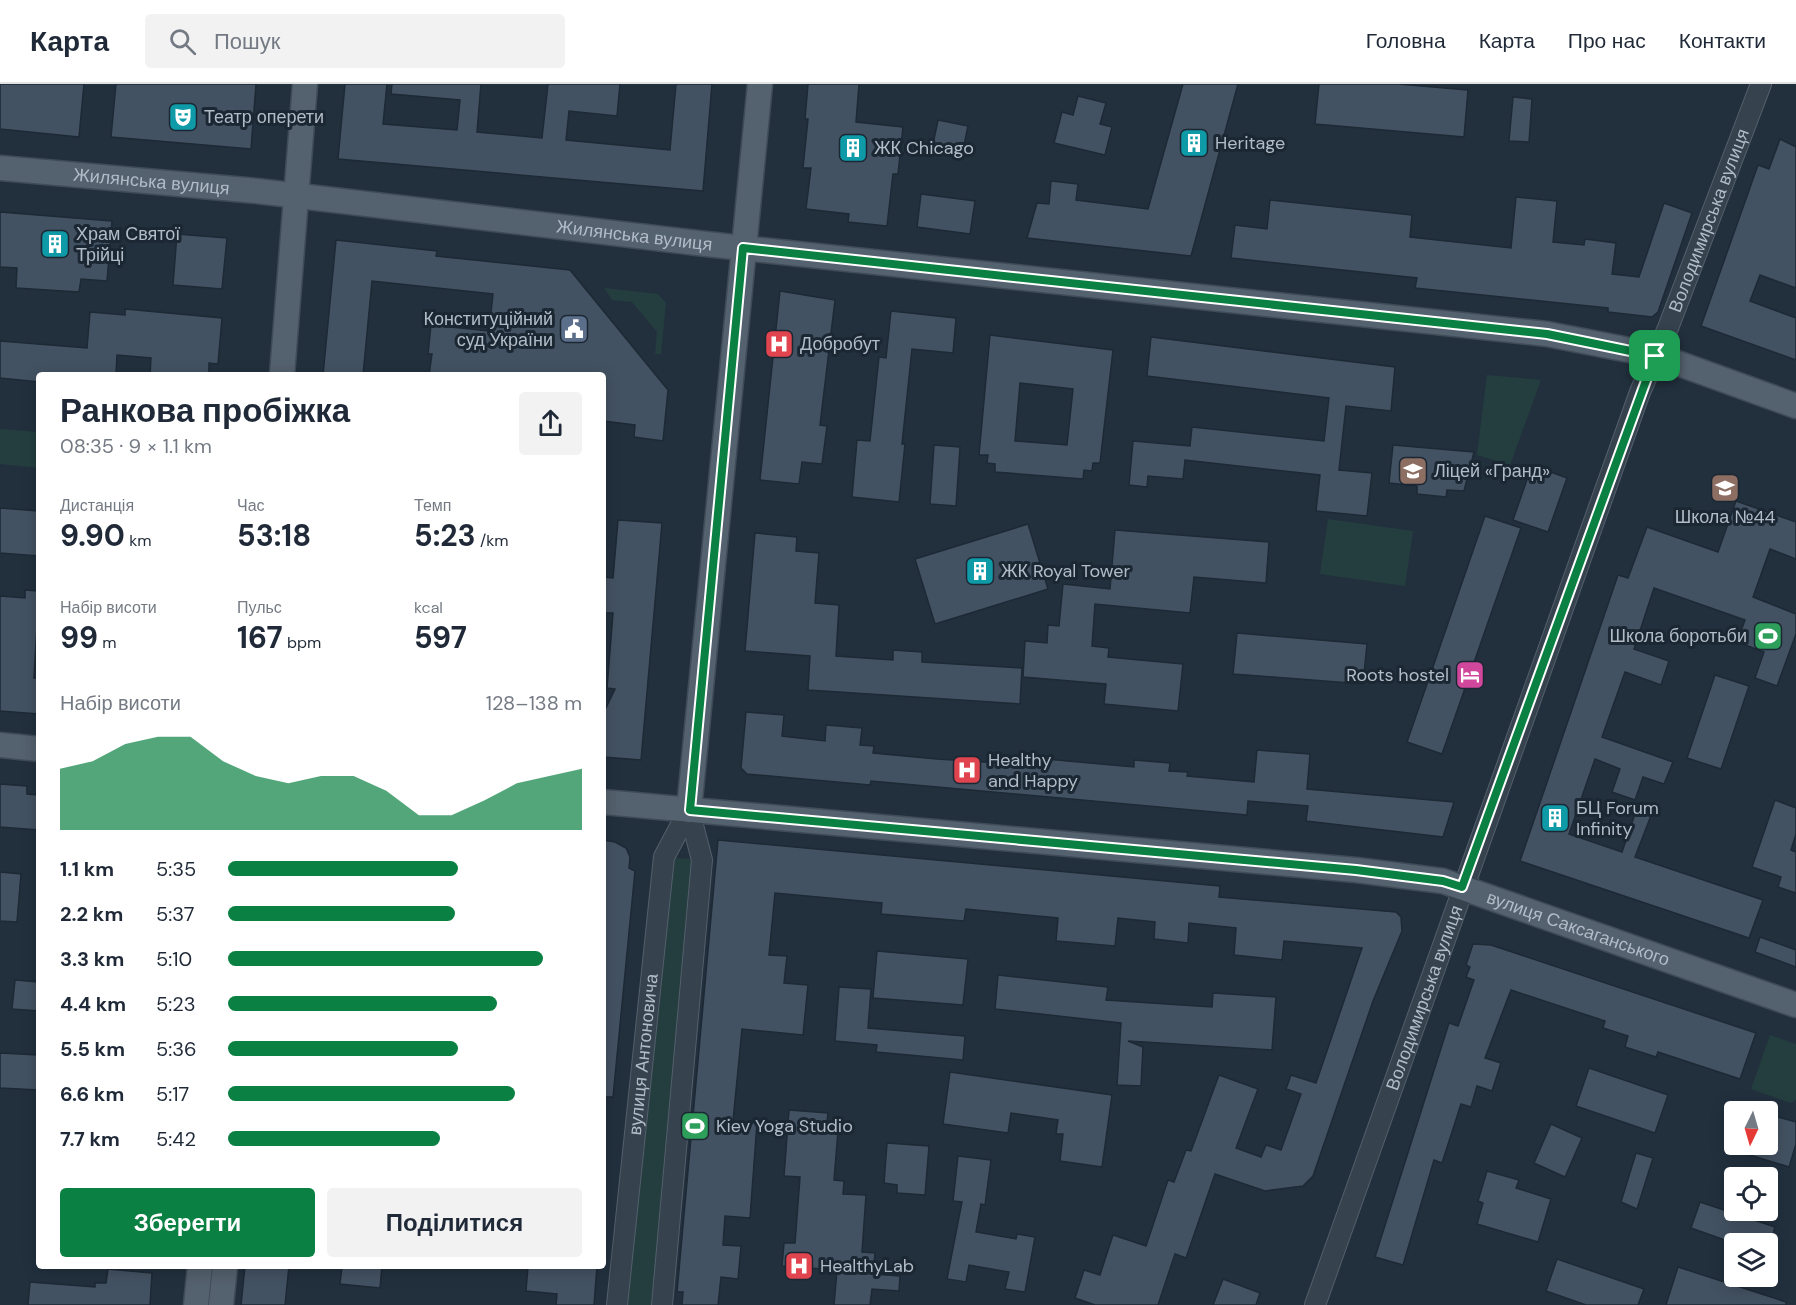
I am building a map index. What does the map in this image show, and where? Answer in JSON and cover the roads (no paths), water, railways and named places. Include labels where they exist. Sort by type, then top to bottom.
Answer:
[{"type":"main road","points":[[282,372],[304,84]]},
{"type":"main road","name":"вулиця Антоновича","points":[[690,810],[760,84]]},
{"type":"main road","name":"Жилянська вулиця","points":[[0,168],[296,196],[743,248],[1547,334],[1655,356],[1796,406]]},
{"type":"main road","points":[[0,745],[36,748]]},
{"type":"main road","name":"вулиця Саксаганського","points":[[606,802],[1356,870],[1443,881],[1796,1005]]},
{"type":"main road","points":[[196,1305],[200,1269]]},
{"type":"main road","points":[[221,1305],[225,1269]]},
{"type":"street","name":"Володимирська вулиця","points":[[1316,1305],[1462,887],[1655,356],[1668,328],[1761,84]]},
{"type":"street","name":"вулиця Антоновича","points":[[617,1305],[635,1109],[664,857],[690,810]]},
{"type":"street","name":"вулиця Антоновича","points":[[662,1305],[702,860],[690,810]]},
{"type":"place","name":"Театр оперети","points":[[183,117]]},
{"type":"place","name":"Heritage","points":[[1194,143]]},
{"type":"place","name":"ЖК Chicago","points":[[853,148]]},
{"type":"place","name":"Храм Святої Трійці","points":[[55,244]]},
{"type":"place","name":"Конституційний суд України","points":[[574,329]]},
{"type":"place","name":"Добробут","points":[[779,344]]},
{"type":"place","name":"Ліцей «Гранд»","points":[[1413,471]]},
{"type":"place","name":"Школа №44","points":[[1725,488]]},
{"type":"place","name":"ЖК Royal Tower","points":[[980,571]]},
{"type":"place","name":"Школа боротьби","points":[[1768,636]]},
{"type":"place","name":"Roots hostel","points":[[1470,675]]},
{"type":"place","name":"Healthy and Happy","points":[[967,770]]},
{"type":"place","name":"БЦ Forum Infinity","points":[[1555,818]]},
{"type":"place","name":"Kiev Yoga Studio","points":[[695,1126]]},
{"type":"place","name":"HealthyLab","points":[[799,1266]]}]
